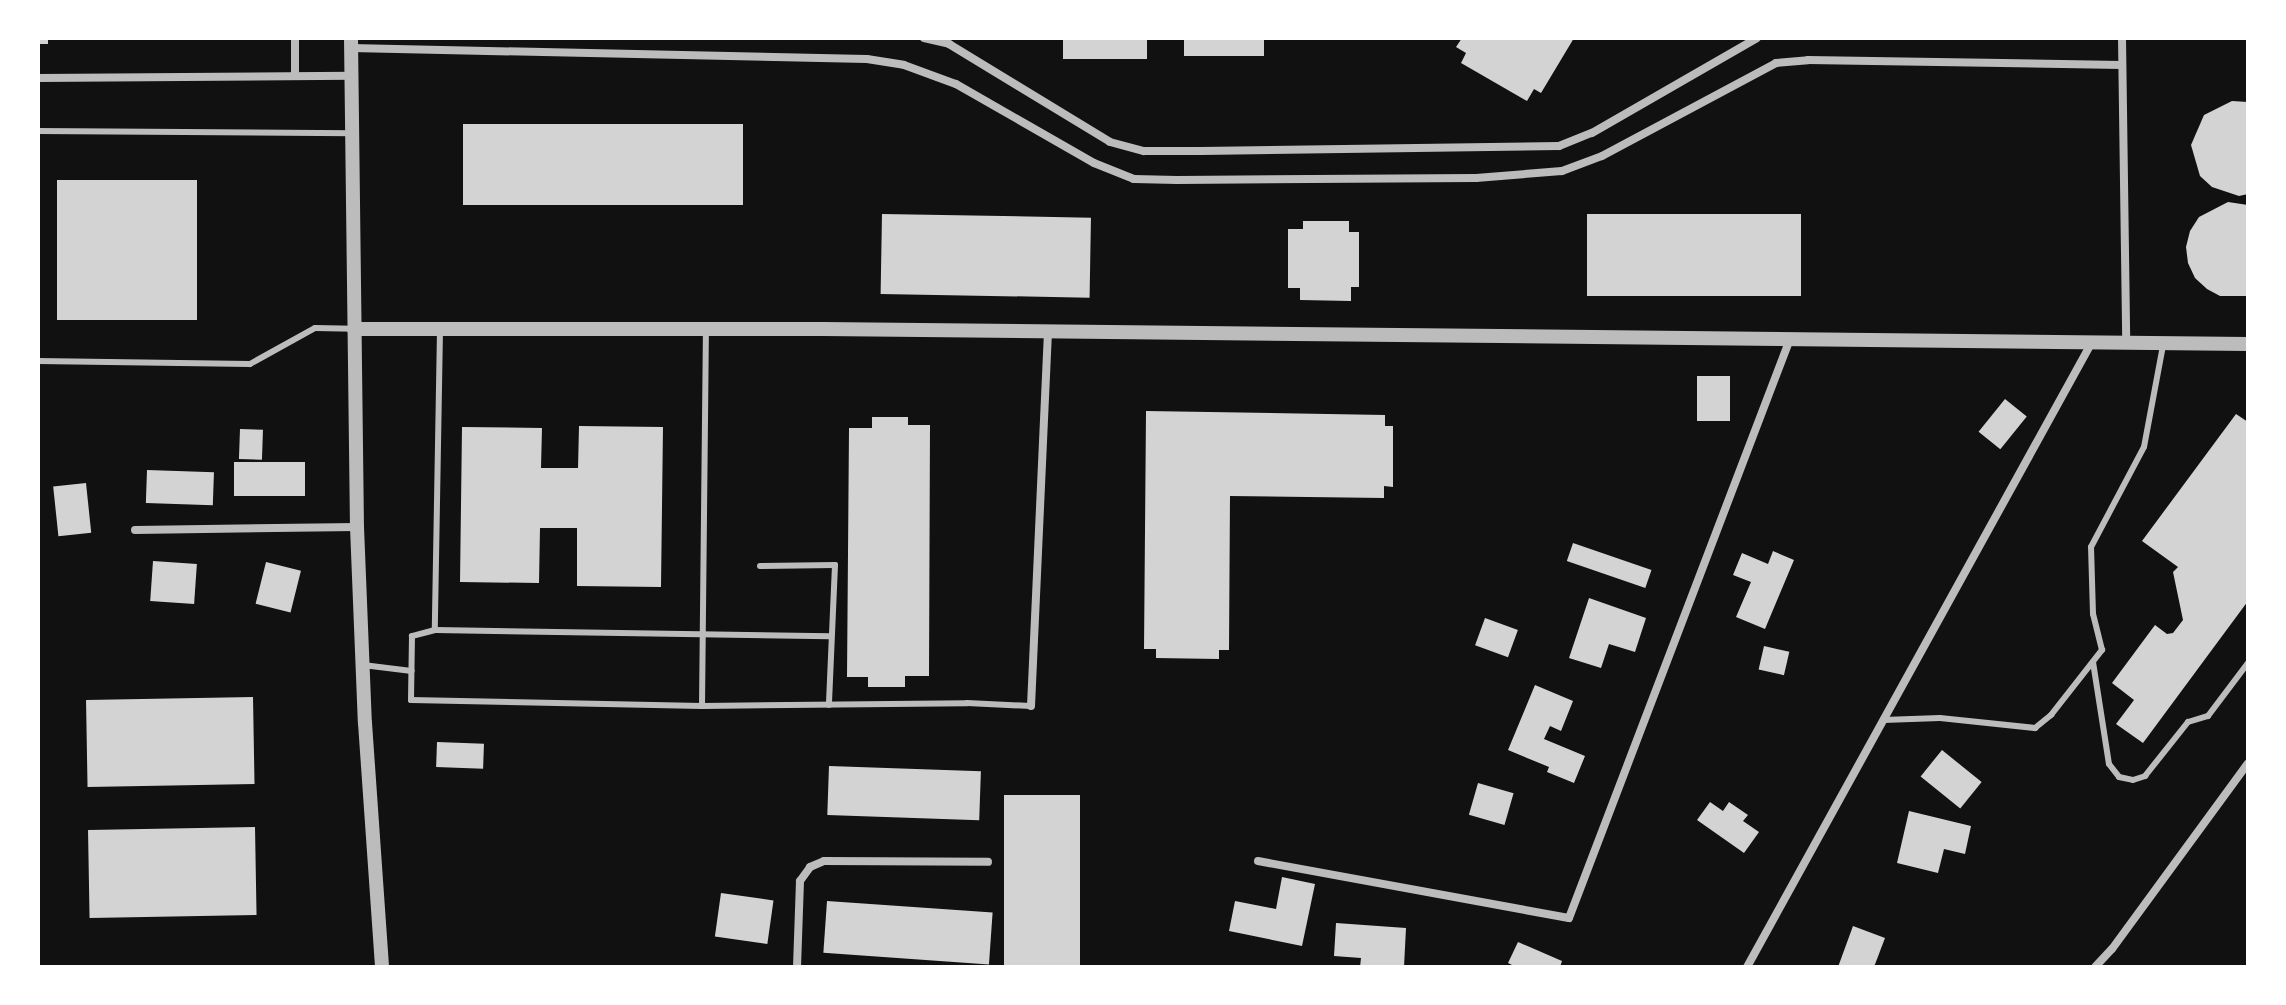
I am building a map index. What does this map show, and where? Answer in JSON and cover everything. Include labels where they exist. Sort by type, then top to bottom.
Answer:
[{"type":"street","points":[[295,38],[295,76]]},
{"type":"street","points":[[924,38],[949,44],[1110,142],[1144,151],[1201,151],[1559,146],[1592,133],[1757,38]]},
{"type":"street","points":[[2122,38],[2126,341]]},
{"type":"street","points":[[382,967],[362,665],[357,527],[351,43],[852,58],[911,66],[956,84],[1094,163],[1134,179],[1177,180],[1476,178],[1562,171],[1602,156],[1776,63],[1808,60],[2122,65]]},
{"type":"street","points":[[38,78],[352,76]]},
{"type":"street","points":[[354,329],[1048,331],[2248,344]]},
{"type":"street","points":[[1031,706],[1048,331]]},
{"type":"street","points":[[1258,861],[1569,918],[1790,338]]},
{"type":"street","points":[[1747,967],[2092,342]]},
{"type":"street","points":[[135,530],[357,527]]},
{"type":"street","points":[[2095,967],[2112,949],[2248,763]]},
{"type":"street","points":[[797,967],[800,881],[810,867],[824,861],[988,862]]},
{"type":"lane","points":[[38,131],[352,133]]},
{"type":"lane","points":[[38,361],[250,364],[315,328],[354,329]]},
{"type":"lane","points":[[702,706],[706,329]]},
{"type":"lane","points":[[435,630],[440,330]]},
{"type":"lane","points":[[1881,721],[1940,718],[2035,728],[2051,715],[2102,650],[2093,614],[2091,547],[2144,447],[2163,342]]},
{"type":"lane","points":[[760,566],[835,565],[829,705]]},
{"type":"lane","points":[[830,636],[435,630],[412,636],[411,700],[702,706],[1031,706]]},
{"type":"lane","points":[[2093,662],[2109,764],[2119,777],[2133,780],[2145,776],[2188,722],[2208,716],[2248,663]]},
{"type":"lane","points":[[362,665],[412,671]]},
{"type":"building","points":[[38,38],[48,38],[48,44],[38,44]]},
{"type":"building","points":[[1063,38],[1147,38],[1147,59],[1063,59]]},
{"type":"building","points":[[1184,38],[1264,38],[1264,56],[1184,56]]},
{"type":"building","points":[[1462,38],[1574,38],[1541,93],[1534,89],[1527,101],[1461,63],[1466,53],[1456,47]]},
{"type":"building","points":[[2232,101],[2248,102],[2248,194],[2239,196],[2212,187],[2200,176],[2191,145],[2204,115]]},
{"type":"building","points":[[463,124],[743,124],[743,205],[463,205]]},
{"type":"building","points":[[57,180],[197,180],[197,320],[57,320]]},
{"type":"building","points":[[2228,202],[2248,205],[2248,296],[2220,296],[2207,289],[2195,278],[2188,263],[2186,247],[2190,231],[2199,217]]},
{"type":"building","points":[[882,214],[1091,218],[1090,298],[881,294]]},
{"type":"building","points":[[1587,214],[1801,214],[1801,296],[1587,296]]},
{"type":"building","points":[[1303,221],[1349,221],[1349,232],[1359,232],[1359,287],[1351,287],[1351,301],[1300,300],[1300,288],[1288,288],[1288,229],[1303,229]]},
{"type":"building","points":[[1697,376],[1730,376],[1730,421],[1697,421]]},
{"type":"building","points":[[2005,399],[2027,417],[2000,449],[1979,432]]},
{"type":"building","points":[[1146,411],[1385,415],[1385,426],[1393,426],[1393,487],[1384,486],[1384,498],[1230,496],[1229,650],[1219,650],[1219,659],[1156,658],[1156,649],[1144,649]]},
{"type":"building","points":[[2236,414],[2248,422],[2248,601],[2143,743],[2116,724],[2134,700],[2112,683],[2155,625],[2167,634],[2173,633],[2183,620],[2173,572],[2178,567],[2142,541]]},
{"type":"building","points":[[872,417],[908,417],[908,425],[930,425],[929,676],[905,676],[905,687],[868,687],[868,677],[847,677],[849,428],[872,428]]},
{"type":"building","points":[[579,426],[663,427],[661,587],[577,586],[577,528],[540,528],[539,583],[460,582],[462,427],[542,428],[541,468],[578,468]]},
{"type":"building","points":[[240,429],[263,430],[262,460],[239,459]]},
{"type":"building","points":[[234,462],[305,462],[305,496],[234,496]]},
{"type":"building","points":[[147,470],[214,472],[213,505],[146,503]]},
{"type":"building","points":[[86,483],[91,533],[58,536],[53,486]]},
{"type":"building","points":[[1573,543],[1651,570],[1645,588],[1567,561]]},
{"type":"building","points":[[1773,551],[1794,560],[1765,629],[1736,617],[1751,582],[1733,575],[1742,553],[1768,564]]},
{"type":"building","points":[[153,561],[197,564],[194,604],[150,601]]},
{"type":"building","points":[[266,562],[301,571],[291,612],[256,604]]},
{"type":"building","points":[[1589,598],[1646,618],[1635,652],[1609,644],[1601,668],[1569,658]]},
{"type":"building","points":[[1485,618],[1518,630],[1508,657],[1475,645]]},
{"type":"building","points":[[1764,646],[1789,652],[1784,675],[1759,669]]},
{"type":"building","points":[[1535,685],[1573,701],[1561,731],[1550,726],[1544,739],[1585,756],[1574,783],[1547,772],[1549,767],[1508,750]]},
{"type":"building","points":[[253,697],[255,784],[88,787],[86,700]]},
{"type":"building","points":[[437,742],[484,744],[483,769],[436,767]]},
{"type":"building","points":[[1942,750],[1982,782],[1960,809],[1921,776]]},
{"type":"building","points":[[829,766],[981,771],[979,820],[827,815]]},
{"type":"building","points":[[1478,783],[1514,793],[1504,825],[1469,815]]},
{"type":"building","points":[[1004,795],[1080,795],[1080,967],[1004,967]]},
{"type":"building","points":[[1710,802],[1723,811],[1729,802],[1748,815],[1743,821],[1759,832],[1744,853],[1697,820]]},
{"type":"building","points":[[1909,811],[1971,826],[1965,854],[1944,849],[1938,873],[1897,863]]},
{"type":"building","points":[[255,827],[257,915],[90,918],[88,830]]},
{"type":"building","points":[[1282,877],[1315,884],[1302,946],[1229,931],[1235,901],[1276,909]]},
{"type":"building","points":[[721,893],[773,900],[767,944],[715,937]]},
{"type":"building","points":[[827,901],[993,913],[989,964],[823,953]]},
{"type":"building","points":[[1336,923],[1406,928],[1404,967],[1360,967],[1361,958],[1334,956]]},
{"type":"building","points":[[1853,926],[1885,938],[1874,967],[1838,967]]},
{"type":"building","points":[[1518,942],[1562,961],[1560,967],[1516,967],[1508,963]]}]
